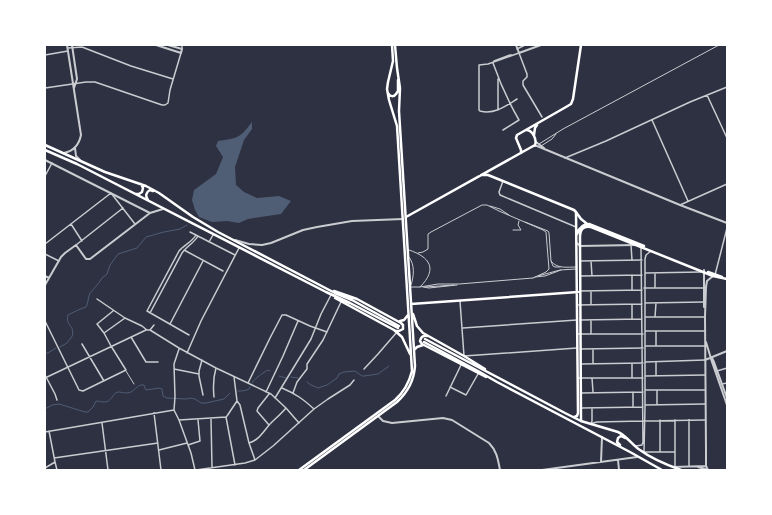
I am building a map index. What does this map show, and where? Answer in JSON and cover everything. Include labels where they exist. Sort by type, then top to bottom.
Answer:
[{"type":"main road","points":[[304,470],[400,399],[410,387],[414,371],[408,250],[397,126],[387,91],[393,61],[392,45]]},
{"type":"main road","points":[[299,470],[376,415],[399,396],[411,377],[412,356],[399,111],[400,88],[395,45]]},
{"type":"main road","points":[[522,152],[516,140],[517,135],[566,107],[572,102],[580,45]]},
{"type":"main road","points":[[387,91],[391,96],[395,96],[397,94],[398,73]]},
{"type":"main road","points":[[534,137],[534,128],[541,121]]},
{"type":"main road","points":[[404,218],[481,175],[488,173],[522,152],[539,145],[531,131],[526,130]]},
{"type":"main road","points":[[45,145],[111,174],[146,186],[159,193],[193,217],[228,237],[352,300],[399,327],[239,248],[77,164],[45,150]]},
{"type":"main road","points":[[488,173],[503,181],[574,210],[587,224],[703,271]]},
{"type":"main road","points":[[133,193],[139,194],[142,191],[142,186],[138,183]]},
{"type":"main road","points":[[150,202],[146,197],[148,192],[152,190],[159,193]]},
{"type":"main road","points":[[576,212],[579,291]]},
{"type":"main road","points":[[576,242],[579,228],[587,224]]},
{"type":"main road","points":[[574,418],[578,414],[578,305],[580,236],[581,230],[592,226]]},
{"type":"main road","points":[[641,246],[703,271],[727,278]]},
{"type":"main road","points":[[328,289],[357,299],[397,320],[403,327],[400,331],[396,331]]},
{"type":"main road","points":[[411,304],[579,291]]},
{"type":"main road","points":[[326,292],[341,302],[396,331],[404,340],[412,356]]},
{"type":"main road","points":[[411,304],[417,326],[423,333],[464,356],[493,375]]},
{"type":"main road","points":[[397,320],[404,320],[409,313]]},
{"type":"main road","points":[[432,338],[425,336],[420,339],[425,346],[478,374],[497,382]]},
{"type":"main road","points":[[634,445],[625,436],[618,432],[574,418],[425,341],[497,382],[662,470]]},
{"type":"main road","points":[[414,351],[418,346],[425,346]]},
{"type":"main road","points":[[579,348],[581,364],[579,378],[581,393],[581,421]]},
{"type":"main road","points":[[630,452],[618,444],[617,440],[619,437],[624,437],[644,452],[680,470]]},
{"type":"street","points":[[156,45],[181,53]]},
{"type":"street","points":[[168,45],[182,49]]},
{"type":"street","points":[[45,88],[97,82],[165,105],[168,103],[182,45]]},
{"type":"street","points":[[516,45],[527,74],[527,77],[523,81],[523,85],[542,117]]},
{"type":"street","points":[[517,49],[525,45]]},
{"type":"street","points":[[517,99],[492,112],[480,111],[478,66],[480,64],[493,63],[541,45]]},
{"type":"street","points":[[75,84],[68,46],[82,47],[173,80]]},
{"type":"street","points":[[64,153],[71,152],[76,147],[80,139],[74,89],[77,79],[72,46]]},
{"type":"street","points":[[45,55],[68,51]]},
{"type":"street","points":[[493,63],[509,104],[519,120],[503,130]]},
{"type":"street","points":[[498,77],[498,110]]},
{"type":"street","points":[[565,158],[727,86]]},
{"type":"street","points":[[707,94],[727,138]]},
{"type":"street","points":[[652,120],[688,201]]},
{"type":"street","points":[[539,145],[565,158],[727,223]]},
{"type":"street","points":[[76,147],[76,154],[80,161]]},
{"type":"street","points":[[45,160],[150,213]]},
{"type":"street","points":[[45,176],[52,163]]},
{"type":"street","points":[[503,181],[499,192],[500,195],[576,227]]},
{"type":"street","points":[[680,205],[727,184]]},
{"type":"street","points":[[111,193],[135,224]]},
{"type":"street","points":[[45,244],[111,193]]},
{"type":"street","points":[[45,285],[47,279],[65,253],[123,208]]},
{"type":"street","points":[[76,245],[86,259],[90,259],[150,213],[164,209]]},
{"type":"street","points":[[228,237],[249,244],[262,245],[303,230],[317,227],[352,222],[404,218]]},
{"type":"street","points":[[71,224],[82,241]]},
{"type":"street","points":[[708,470],[706,466],[705,375],[706,287],[708,281],[714,275],[727,228]]},
{"type":"street","points":[[190,232],[235,256]]},
{"type":"street","points":[[209,242],[213,234]]},
{"type":"street","points":[[148,312],[184,250],[194,242],[197,235]]},
{"type":"street","points":[[148,312],[180,252],[184,246],[197,235]]},
{"type":"street","points":[[576,242],[580,246],[641,246],[645,303],[643,318]]},
{"type":"street","points":[[631,245],[632,260]]},
{"type":"street","points":[[187,353],[201,320],[239,248]]},
{"type":"street","points":[[184,250],[222,271]]},
{"type":"street","points":[[651,251],[645,256],[642,304],[644,332],[644,452],[675,452]]},
{"type":"street","points":[[45,254],[59,261]]},
{"type":"street","points":[[580,261],[642,260]]},
{"type":"street","points":[[170,324],[203,261]]},
{"type":"street","points":[[591,261],[592,276]]},
{"type":"street","points":[[645,273],[703,271],[705,317]]},
{"type":"street","points":[[655,272],[655,288]]},
{"type":"street","points":[[632,275],[632,290]]},
{"type":"street","points":[[580,276],[642,275]]},
{"type":"street","points":[[579,291],[704,288]]},
{"type":"street","points":[[591,290],[591,305]]},
{"type":"street","points":[[275,398],[311,339],[330,295]]},
{"type":"street","points":[[97,299],[124,318],[147,330]]},
{"type":"street","points":[[460,301],[464,356],[579,348],[592,349],[656,346],[705,346]]},
{"type":"street","points":[[293,393],[297,382],[307,369],[307,364],[323,340],[341,302]]},
{"type":"street","points":[[645,303],[704,302]]},
{"type":"street","points":[[656,303],[656,317]]},
{"type":"street","points":[[578,305],[642,304]]},
{"type":"street","points":[[632,305],[632,319]]},
{"type":"street","points":[[45,321],[80,390],[85,391],[126,370],[97,324],[113,310]]},
{"type":"street","points":[[148,312],[189,335]]},
{"type":"street","points":[[248,383],[281,316],[284,314],[327,332]]},
{"type":"street","points":[[462,328],[579,320],[705,317]]},
{"type":"street","points":[[104,333],[124,318]]},
{"type":"street","points":[[591,320],[592,334]]},
{"type":"street","points":[[266,392],[298,321]]},
{"type":"street","points":[[150,330],[154,325]]},
{"type":"street","points":[[57,400],[45,376],[131,337],[150,330],[187,353],[270,394],[286,408],[299,423]]},
{"type":"street","points":[[364,369],[396,331]]},
{"type":"street","points":[[579,334],[656,331],[705,332]]},
{"type":"street","points":[[656,331],[656,346]]},
{"type":"street","points":[[131,337],[146,361],[158,362]]},
{"type":"street","points":[[705,339],[714,362],[727,405]]},
{"type":"street","points":[[82,344],[104,381]]},
{"type":"street","points":[[179,348],[174,369],[174,410],[179,420],[196,470],[235,465],[255,460],[274,446],[314,409],[354,380]]},
{"type":"street","points":[[592,349],[593,364]]},
{"type":"street","points":[[581,364],[705,360],[727,352]]},
{"type":"street","points":[[202,360],[199,374],[203,395]]},
{"type":"street","points":[[656,361],[656,376]]},
{"type":"street","points":[[632,363],[632,378]]},
{"type":"street","points":[[446,396],[461,365]]},
{"type":"street","points":[[214,397],[213,379],[216,368]]},
{"type":"street","points":[[716,371],[727,368]]},
{"type":"street","points":[[174,369],[199,374]]},
{"type":"street","points":[[450,387],[466,395],[478,374]]},
{"type":"street","points":[[579,378],[632,378],[705,375]]},
{"type":"street","points":[[234,377],[237,401],[240,405],[249,443],[255,460]]},
{"type":"street","points":[[592,378],[593,393]]},
{"type":"street","points":[[721,385],[727,383]]},
{"type":"street","points":[[282,388],[304,400],[314,409]]},
{"type":"street","points":[[657,390],[657,405]]},
{"type":"street","points":[[581,393],[706,390]]},
{"type":"street","points":[[633,392],[633,407]]},
{"type":"street","points":[[270,394],[257,411],[270,425]]},
{"type":"street","points":[[235,465],[226,418],[237,401]]},
{"type":"street","points":[[581,408],[706,404]]},
{"type":"street","points":[[249,443],[259,438],[286,408]]},
{"type":"street","points":[[592,408],[591,424],[597,422],[706,420]]},
{"type":"street","points":[[45,432],[174,410]]},
{"type":"street","points":[[154,413],[161,470]]},
{"type":"street","points":[[378,416],[383,421],[390,423],[443,418],[452,420],[489,443],[494,448],[500,470]]},
{"type":"street","points":[[179,420],[226,418]]},
{"type":"street","points":[[211,419],[212,468]]},
{"type":"street","points":[[159,450],[199,441],[198,420]]},
{"type":"street","points":[[660,420],[660,452]]},
{"type":"street","points":[[675,420],[674,467],[706,466]]},
{"type":"street","points":[[689,420],[690,466]]},
{"type":"street","points":[[634,445],[643,444],[644,421]]},
{"type":"street","points":[[102,423],[108,470]]},
{"type":"street","points":[[49,431],[57,470]]},
{"type":"street","points":[[601,462],[602,437]]},
{"type":"street","points":[[54,458],[158,443]]},
{"type":"street","points":[[542,470],[566,468],[638,456]]},
{"type":"street","points":[[618,460],[619,470]]},
{"type":"street","points":[[45,468],[55,462]]},
{"type":"street","points":[[690,466],[708,470],[717,470]]},
{"type":"lane","points":[[539,145],[550,140],[563,129],[719,45]]},
{"type":"lane","points":[[418,253],[428,249],[428,234],[482,205],[487,205],[543,230],[546,234],[550,269],[533,278]]},
{"type":"lane","points":[[513,230],[521,230],[518,225],[520,220]]},
{"type":"lane","points":[[520,220],[548,231],[550,234],[551,261],[553,263],[558,266],[577,268]]},
{"type":"lane","points":[[408,250],[418,253],[426,260],[430,267],[430,274],[427,280],[420,287]]},
{"type":"lane","points":[[410,287],[533,278],[564,269],[577,268]]},
{"type":"lane","points":[[126,370],[134,384]]},
{"type":"water","points":[[252,122],[252,129],[244,140],[235,167],[236,185],[244,192],[257,198],[279,196],[291,201],[281,214],[248,219],[239,223],[227,221],[212,222],[199,217],[192,200],[194,190],[216,174],[223,157],[216,146],[218,141],[238,136]]},
{"type":"waterway","points":[[60,347],[67,343],[73,335],[72,328],[68,321],[68,315],[86,307],[90,293],[107,274],[110,265],[118,254],[137,248],[146,237],[180,229],[187,225]]},
{"type":"waterway","points":[[45,353],[48,353],[56,348]]},
{"type":"waterway","points":[[307,382],[318,388],[327,385],[337,378],[339,374],[344,372],[355,371],[364,376],[378,374],[389,366]]},
{"type":"waterway","points":[[252,383],[264,372],[268,370],[270,371]]},
{"type":"waterway","points":[[279,376],[286,378]]},
{"type":"waterway","points":[[291,377],[298,378]]},
{"type":"waterway","points":[[45,409],[52,405],[59,404],[88,412],[96,401],[106,402],[118,392],[129,393],[142,385],[144,385],[146,390],[162,389],[163,396],[167,398],[190,398],[201,403],[224,399],[230,393]]},
{"type":"waterway","points":[[238,391],[246,390],[250,387]]}]
